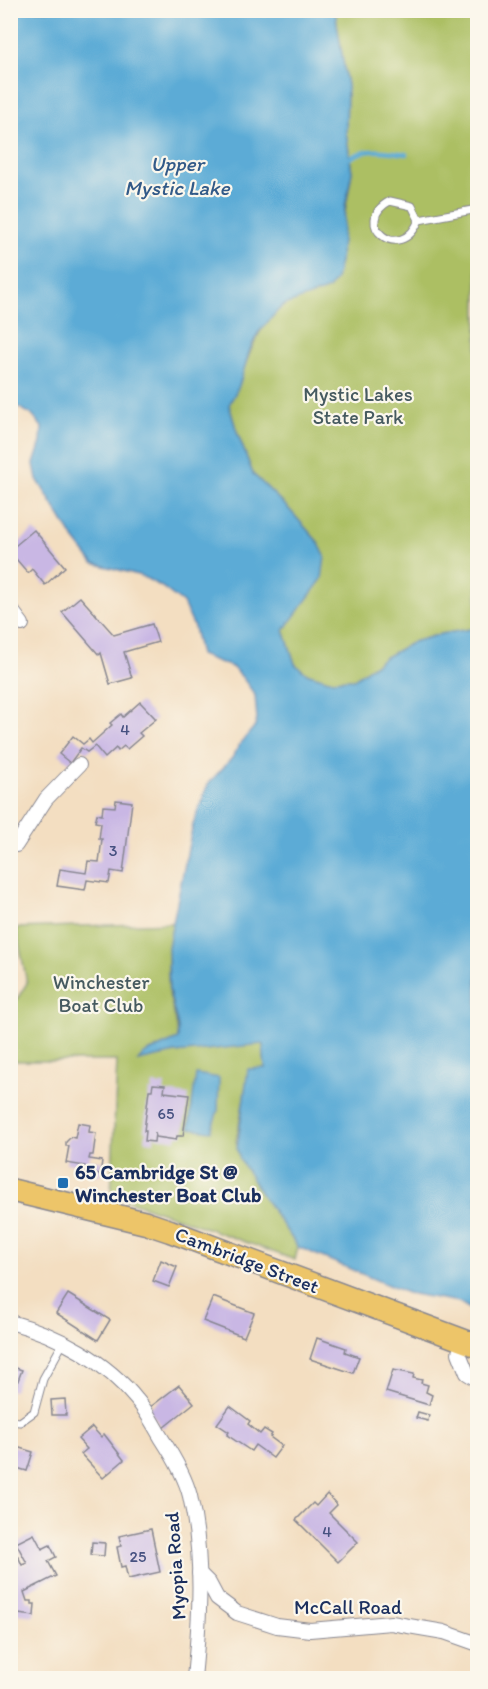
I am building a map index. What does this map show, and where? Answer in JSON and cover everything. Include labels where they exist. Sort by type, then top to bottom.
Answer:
[{"type":"highway","name":"Cambridge Street","points":[[10,1190],[146,1222],[470,1343]]},
{"type":"street","points":[[10,608],[22,624]]},
{"type":"street","points":[[10,845],[16,845],[46,799],[79,765]]},
{"type":"street","name":"Myopia Road","points":[[10,1322],[63,1343],[109,1370],[138,1400],[178,1466],[190,1495],[199,1574],[200,1606],[194,1678]]},
{"type":"street","points":[[470,1343],[459,1353],[467,1373],[477,1380]]},
{"type":"street","name":"McCall Road","points":[[199,1574],[209,1583],[217,1598],[237,1613],[277,1626],[310,1630],[391,1623],[444,1632],[477,1644]]},
{"type":"lane","points":[[419,220],[412,206],[394,201],[384,204],[377,212],[374,222],[377,231],[384,238],[394,241],[411,233],[419,220],[477,209]]},
{"type":"lane","points":[[10,1421],[20,1422],[34,1412],[43,1379],[63,1343]]},
{"type":"green space","name":"Mystic Lakes State Park","points":[[335,11],[477,11],[477,628],[441,634],[413,642],[384,658],[354,679],[328,680],[306,673],[295,664],[284,630],[301,605],[318,542],[288,508],[253,474],[229,405],[251,349],[270,318],[283,306],[301,296],[324,291],[342,231],[352,172],[346,132],[347,86]]},
{"type":"green space","name":"Winchester Boat Club","points":[[173,923],[168,958],[168,984],[178,1039],[150,1051],[139,1060],[175,1053],[263,1043],[265,1069],[249,1069],[236,1142],[262,1195],[298,1247],[295,1260],[111,1195],[117,1061],[11,1061],[11,1000],[17,999],[27,983],[16,928]]},
{"type":"water","name":"Upper Mystic Lake","points":[[11,10],[335,11],[347,86],[346,132],[352,172],[336,279],[329,289],[282,306],[258,333],[250,349],[239,386],[229,405],[253,474],[288,508],[318,542],[325,556],[322,579],[284,630],[295,664],[306,673],[329,680],[354,679],[384,658],[413,642],[441,634],[477,628],[477,1308],[470,1309],[459,1302],[407,1293],[298,1247],[240,1160],[237,1149],[248,1069],[265,1068],[263,1044],[175,1053],[138,1061],[144,1054],[178,1039],[178,1027],[169,990],[168,947],[193,824],[208,784],[232,758],[255,726],[257,719],[255,695],[232,667],[200,655],[194,627],[183,603],[162,587],[142,576],[93,563],[72,536],[37,479],[34,464],[41,442],[42,427],[31,414],[11,403]]},
{"type":"water","points":[[196,1074],[219,1078],[218,1110],[211,1131],[189,1128]]},
{"type":"building","points":[[34,530],[65,567],[45,585],[32,569],[28,573],[10,552]]},
{"type":"building","points":[[80,597],[114,635],[152,624],[158,642],[124,652],[132,678],[110,684],[101,653],[99,655],[62,612]]},
{"type":"building","points":[[140,702],[156,719],[139,733],[142,736],[127,749],[124,746],[118,751],[116,748],[105,758],[95,746],[87,752],[81,748],[70,763],[59,754],[73,736],[83,744],[89,739],[92,743],[112,725],[110,723],[121,714],[123,717]]},
{"type":"building","points":[[116,800],[132,802],[123,873],[111,871],[109,883],[87,880],[85,890],[57,886],[60,869],[86,873],[88,861],[99,862],[102,839],[99,839],[101,823],[95,822],[97,814],[102,815],[103,806],[115,807]]},
{"type":"building","points":[[153,1084],[165,1085],[164,1092],[189,1095],[183,1136],[177,1136],[176,1140],[156,1137],[155,1133],[154,1142],[145,1141],[149,1090],[152,1090]]},
{"type":"building","points":[[78,1123],[90,1125],[89,1132],[96,1133],[93,1155],[90,1155],[89,1159],[102,1161],[100,1175],[84,1172],[85,1166],[66,1163],[69,1146],[66,1146],[66,1142],[71,1137],[75,1138]]},
{"type":"building","points":[[161,1260],[177,1267],[169,1287],[153,1281]]},
{"type":"building","points":[[68,1294],[110,1320],[98,1340],[56,1313]]},
{"type":"building","points":[[213,1297],[254,1313],[244,1337],[203,1321]]},
{"type":"building","points":[[317,1338],[346,1348],[345,1352],[359,1357],[353,1373],[310,1359]]},
{"type":"building","points":[[10,1366],[22,1370],[14,1391],[10,1390]]},
{"type":"building","points":[[393,1370],[414,1374],[413,1378],[422,1380],[421,1383],[428,1385],[426,1392],[432,1395],[429,1405],[386,1392]]},
{"type":"building","points":[[179,1385],[194,1403],[163,1428],[148,1409]]},
{"type":"building","points":[[65,1399],[66,1415],[52,1415],[51,1400]]},
{"type":"building","points":[[230,1406],[250,1421],[248,1424],[260,1434],[264,1429],[272,1434],[270,1437],[282,1446],[273,1458],[255,1445],[251,1451],[227,1435],[229,1432],[217,1424]]},
{"type":"building","points":[[418,1412],[429,1415],[428,1421],[416,1418]]},
{"type":"building","points":[[92,1427],[101,1437],[104,1434],[124,1460],[103,1478],[81,1454],[87,1449],[78,1439]]},
{"type":"building","points":[[10,1445],[33,1452],[27,1471],[10,1466]]},
{"type":"building","points":[[327,1494],[337,1505],[329,1513],[358,1542],[338,1562],[296,1520],[313,1503],[316,1506]]},
{"type":"building","points":[[151,1529],[160,1572],[128,1579],[125,1566],[121,1567],[117,1547],[121,1546],[119,1536]]},
{"type":"building","points":[[34,1534],[42,1549],[50,1545],[56,1557],[48,1561],[56,1576],[24,1592],[27,1601],[35,1604],[34,1616],[10,1613],[10,1601],[13,1595],[10,1593],[17,1588],[14,1584],[10,1584],[10,1555],[18,1556],[22,1565],[27,1563],[16,1543]]},
{"type":"building","points":[[92,1542],[105,1543],[104,1556],[91,1555]]},
{"type":"waterway","points":[[350,158],[370,151],[406,154]]},
{"type":"place","name":"65 Cambridge St @ Winchester Boat Club","points":[[63,1183]]}]
